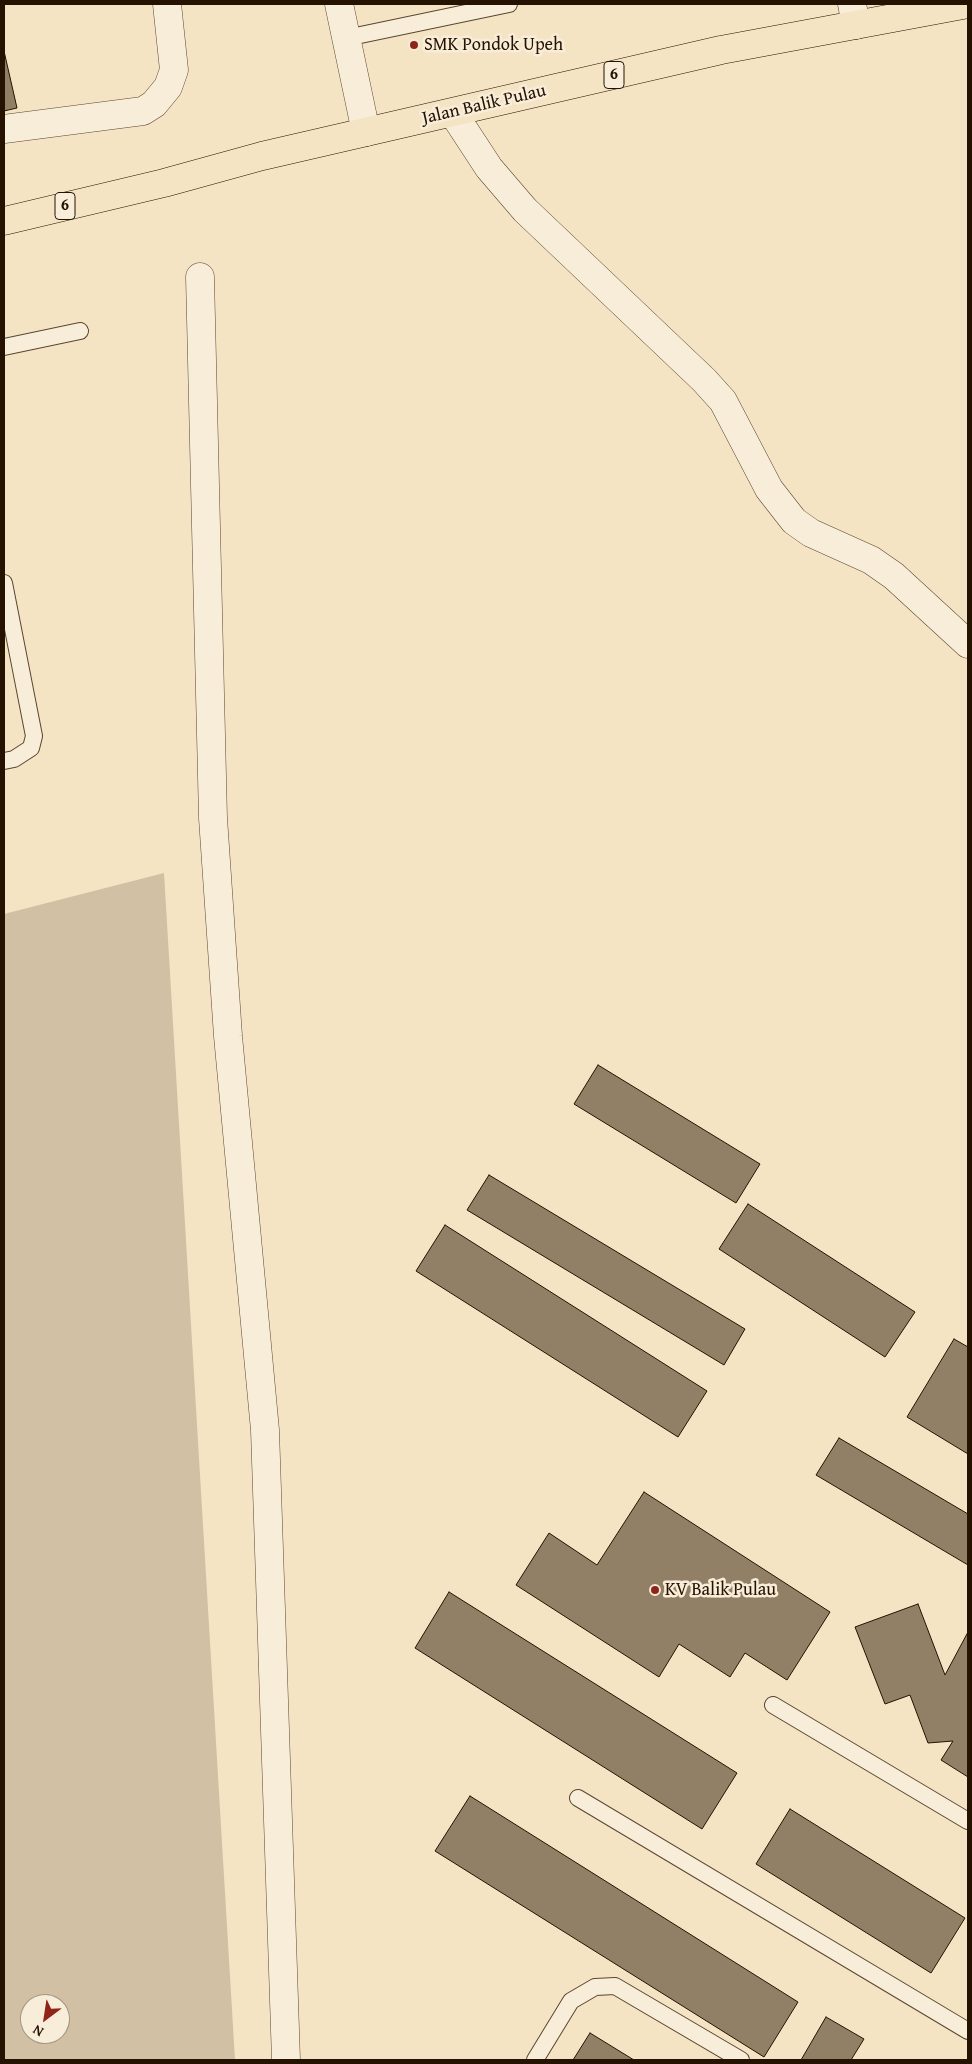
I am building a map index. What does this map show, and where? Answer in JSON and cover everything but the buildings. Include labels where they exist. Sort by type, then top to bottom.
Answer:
[{"type":"main road","name":"Jalan Balik Pulau","points":[[4,221],[164,183],[262,156],[721,50],[854,15],[968,4]]},
{"type":"street","points":[[4,129],[143,111],[154,104],[168,87],[174,70],[167,4]]},
{"type":"street","points":[[339,4],[366,132]]},
{"type":"street","points":[[453,113],[489,168],[525,210],[704,380],[722,401],[770,489],[794,521],[811,533],[871,560],[894,576],[968,644]]},
{"type":"street","points":[[200,277],[213,818],[228,1036],[265,1430],[286,2060]]},
{"type":"lane","points":[[346,38],[509,4]]},
{"type":"lane","points":[[4,347],[80,331]]},
{"type":"lane","points":[[4,583],[34,736],[31,748],[14,759],[4,761]]},
{"type":"lane","points":[[774,1705],[968,1821]]},
{"type":"lane","points":[[578,1798],[968,2030]]},
{"type":"lane","points":[[535,2060],[571,2001],[594,1987],[615,1986],[741,2060]]},
{"type":"shaded area","points":[[164,873],[235,2060],[4,2060],[4,914]]},
{"type":"place","name":"SMK Pondok Upeh","points":[[414,45]]},
{"type":"place","name":"KV Balik Pulau","points":[[655,1590]]}]
